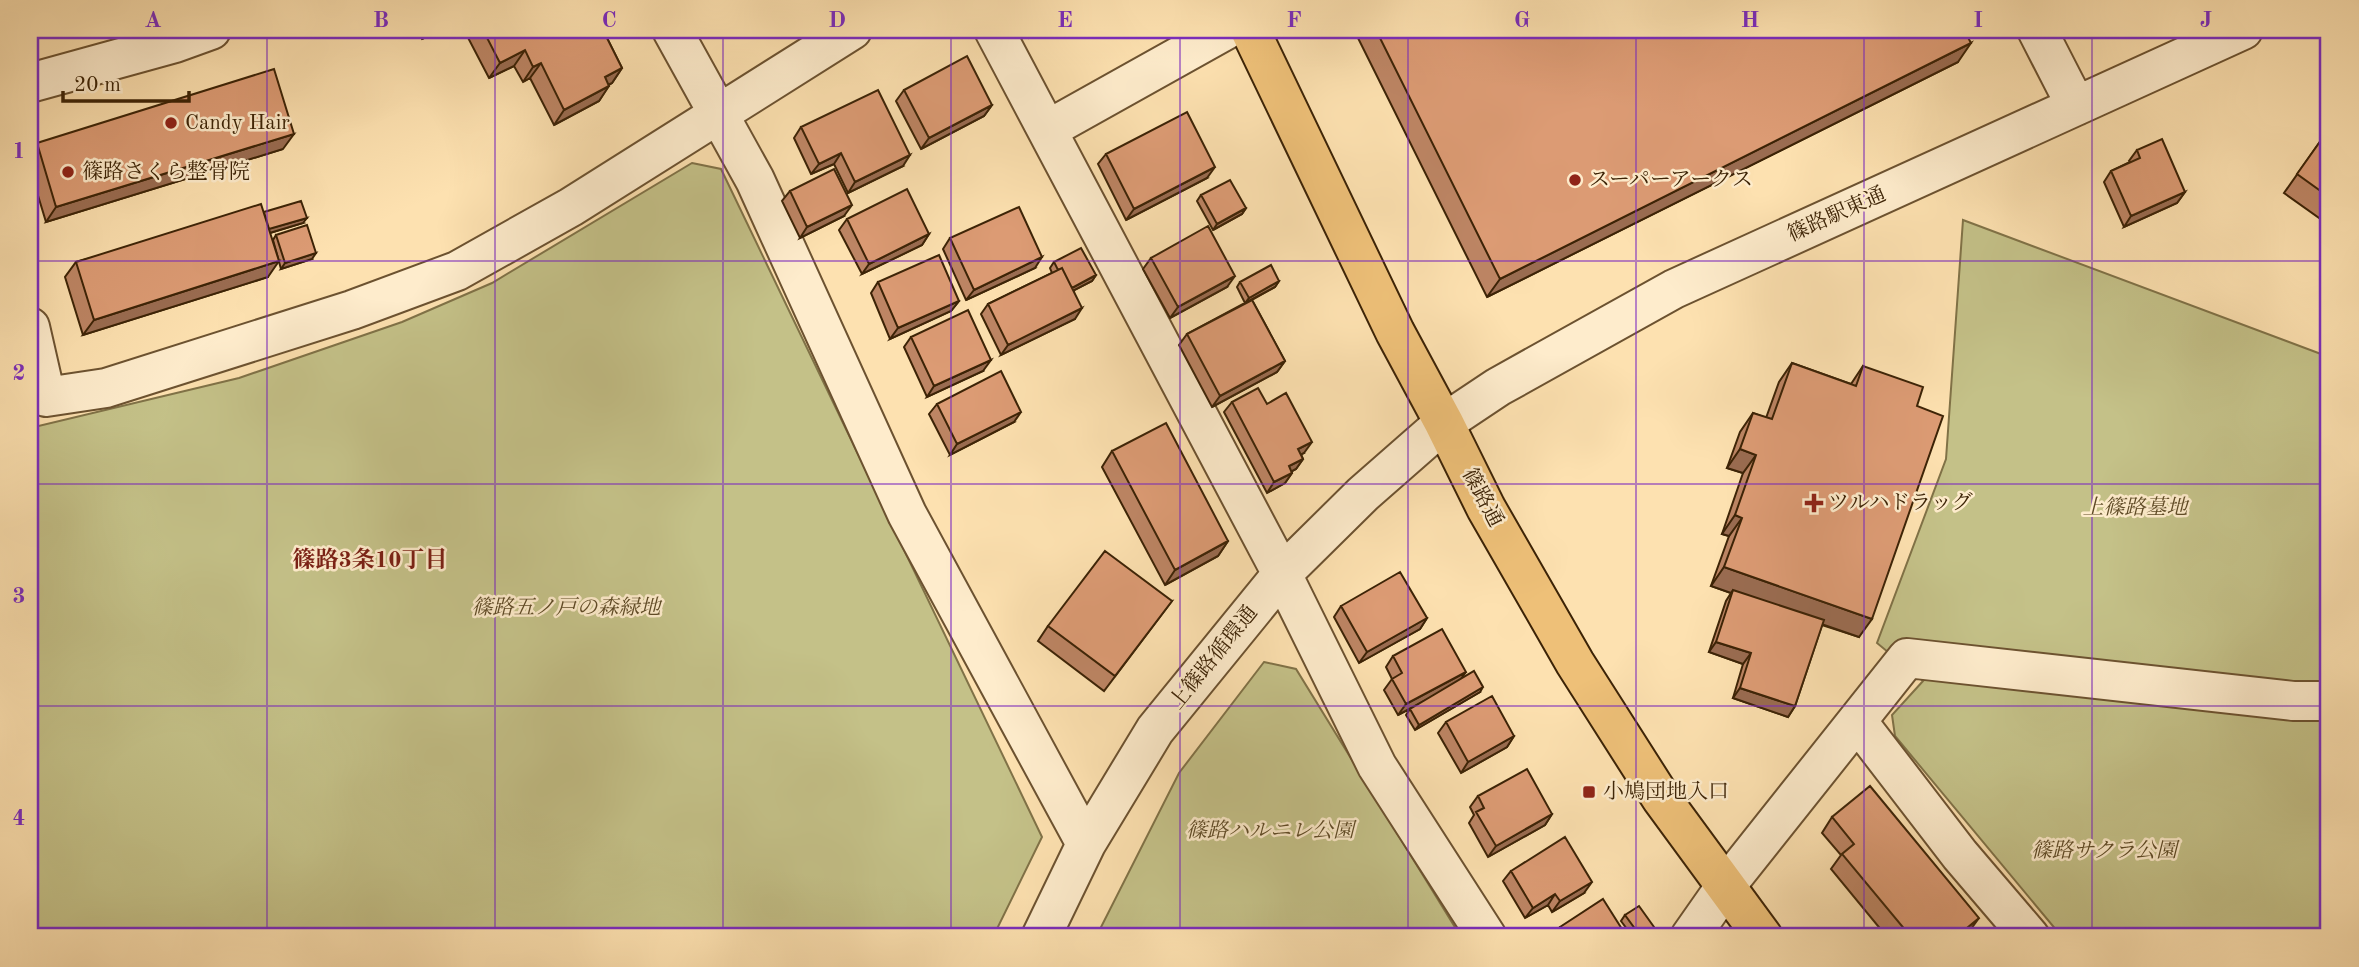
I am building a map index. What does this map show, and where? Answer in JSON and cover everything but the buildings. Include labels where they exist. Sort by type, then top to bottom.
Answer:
[{"type":"main road","name":"篠路通","points":[[1250,30],[1395,332],[1486,508],[1575,663],[1661,797],[1763,937]]},
{"type":"street","points":[[30,83],[175,43],[211,30]]},
{"type":"street","points":[[672,30],[755,180],[907,514],[1086,844]]},
{"type":"street","points":[[30,327],[46,397],[106,388],[352,310],[457,271],[571,207],[852,30]]},
{"type":"street","points":[[994,30],[1282,574],[1377,766],[1488,937]]},
{"type":"street","points":[[1047,130],[1226,30]]},
{"type":"street","points":[[2037,30],[2076,106]]},
{"type":"street","name":"篠路駅東通","points":[[1444,423],[1498,387],[1674,289],[2243,30]]},
{"type":"street","name":"上篠路循環通","points":[[1041,937],[1086,844],[1156,730],[1282,574],[1363,494],[1444,423]]},
{"type":"street","points":[[1690,937],[1725,887],[1907,658],[2293,701],[2329,701]]},
{"type":"street","points":[[1857,722],[1960,855],[2030,937]]},
{"type":"green space","name":"篠路五ノ戸の森緑地","points":[[692,163],[721,169],[1042,837],[993,937],[30,937],[30,428],[239,378],[402,322],[492,283]]},
{"type":"green space","name":"上篠路墓地","points":[[1963,220],[2329,357],[2329,937],[2062,937],[1895,736],[1892,715],[1923,681],[1877,643],[1946,459]]},
{"type":"green space","name":"篠路ハルニレ公園","points":[[1264,662],[1296,669],[1461,937],[1096,937],[1179,773]]},
{"type":"place","name":"Candy Hair","points":[[171,123]]},
{"type":"place","name":"篠路さくら整骨院","points":[[68,172]]},
{"type":"place","name":"スーパーアークス","points":[[1575,180]]},
{"type":"place","name":"ツルハドラッグ","points":[[1814,503]]},
{"type":"place","name":"小鳩団地入口","points":[[1589,792]]},
{"type":"district","name":"篠路3条10丁目","points":[[370,560]]},
{"type":"park label","name":"篠路サクラ公園","points":[[2104,851]]}]
